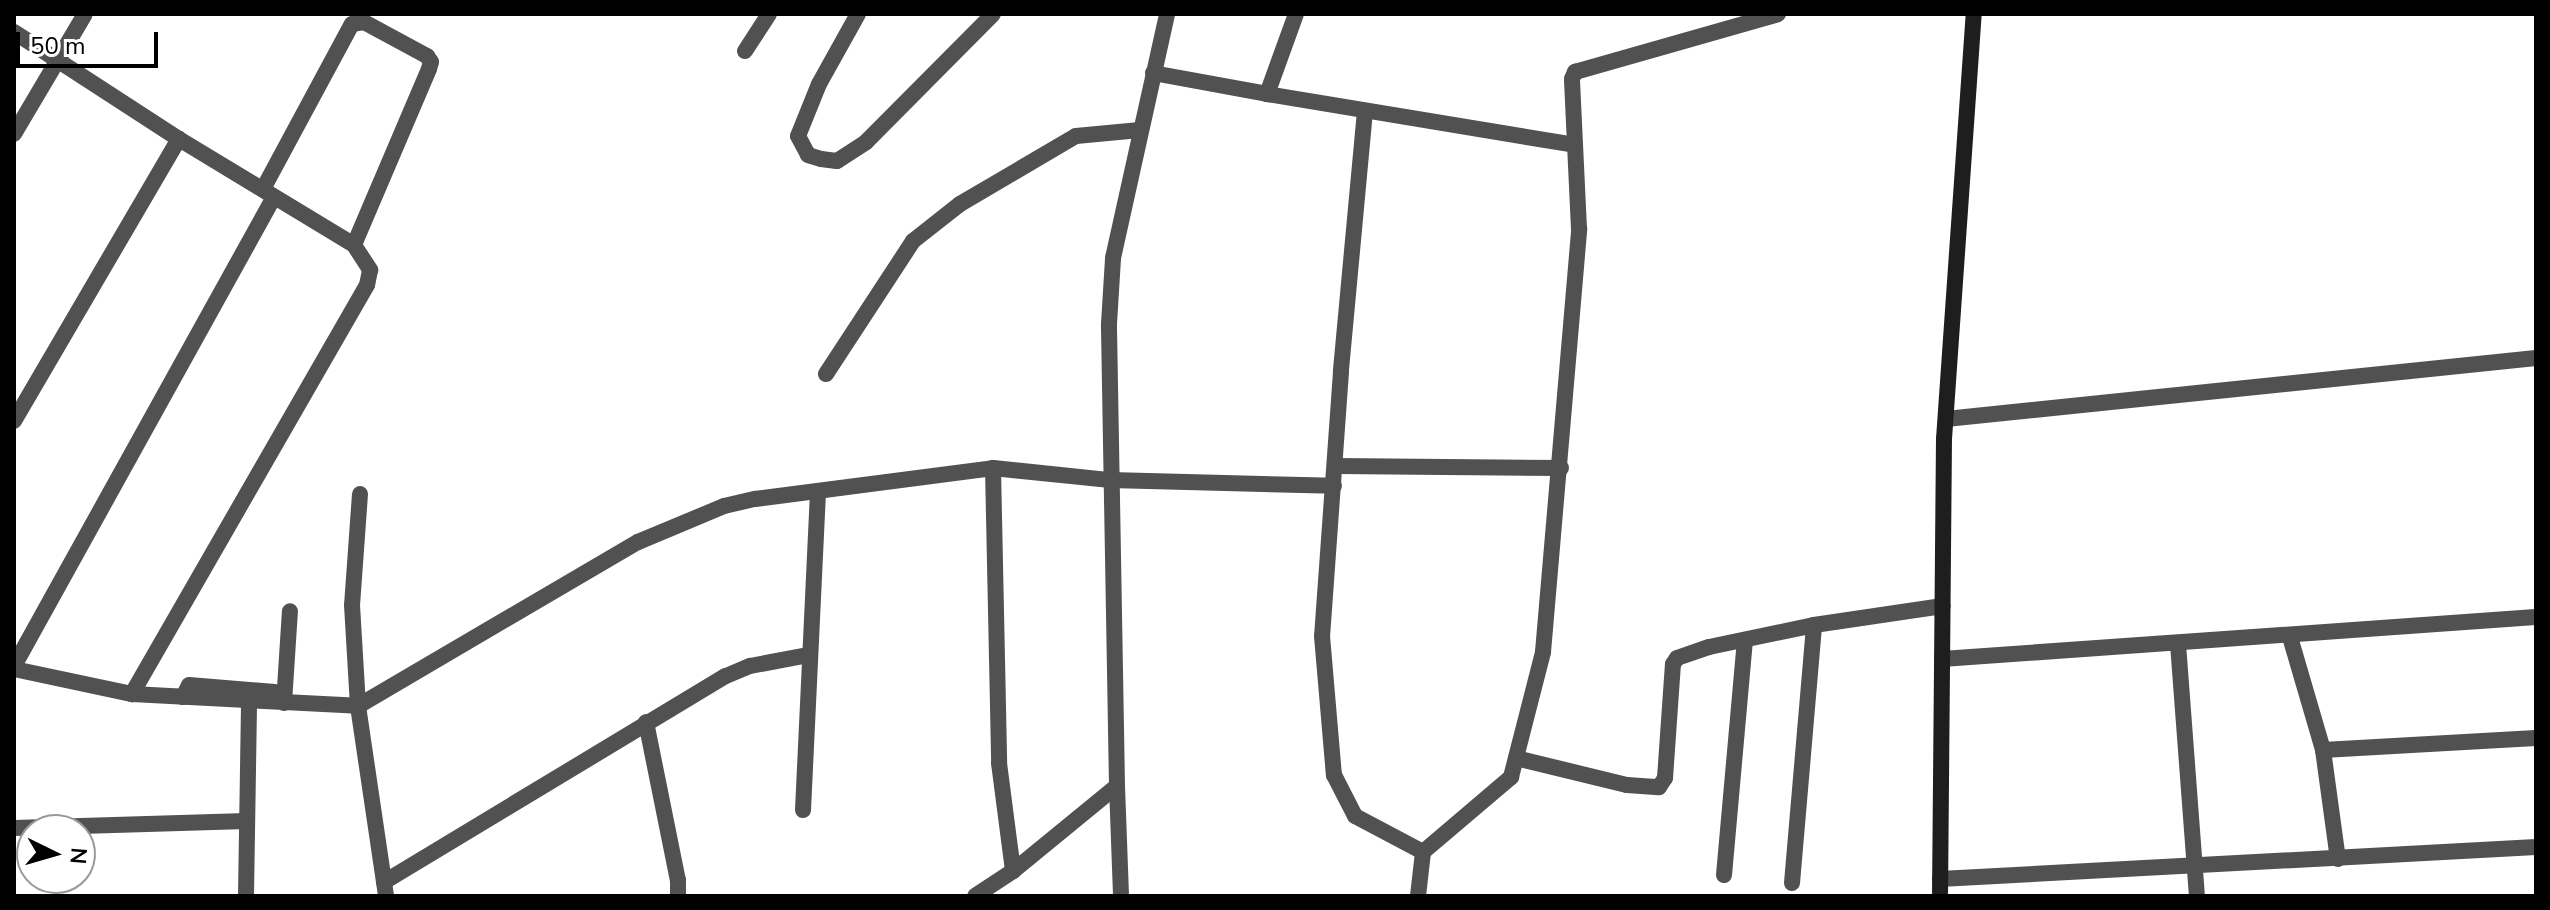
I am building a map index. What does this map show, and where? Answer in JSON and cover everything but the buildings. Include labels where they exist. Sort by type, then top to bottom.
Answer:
[{"type":"street","points":[[14,134],[85,14]]},
{"type":"street","points":[[745,51],[769,14]]},
{"type":"street","points":[[858,14],[819,84],[798,136],[808,155],[821,159],[837,161],[866,142],[993,14]]},
{"type":"street","points":[[1121,896],[1109,324],[1113,258],[1167,14]]},
{"type":"street","points":[[1267,94],[1296,14]]},
{"type":"street","points":[[1418,896],[1423,852],[1511,777],[1543,652],[1579,229],[1572,79],[1575,72],[1778,14]]},
{"type":"street","points":[[1974,14],[1946,419],[1940,887],[2536,847]]},
{"type":"street","points":[[284,698],[249,701],[132,694],[14,668],[268,193],[352,24],[364,22],[427,56],[431,62],[354,245]]},
{"type":"street","points":[[14,32],[179,139],[354,245],[370,270],[367,285],[132,694]]},
{"type":"street","points":[[1153,73],[1575,145]]},
{"type":"street","points":[[1365,111],[1341,372],[1322,636],[1334,775],[1355,816],[1423,852]]},
{"type":"street","points":[[826,374],[913,241],[960,204],[1066,140],[1095,133],[1140,130]]},
{"type":"street","points":[[14,421],[179,139]]},
{"type":"street","points":[[1946,419],[2536,358]]},
{"type":"street","points":[[1336,466],[1561,468]]},
{"type":"street","points":[[183,697],[189,685],[358,706],[638,542],[724,506],[993,468],[1110,480],[1334,486]]},
{"type":"street","points":[[993,468],[999,763],[1013,871]]},
{"type":"street","points":[[803,810],[818,491]]},
{"type":"street","points":[[360,494],[352,605],[358,706],[385,889],[646,722],[750,666],[809,655]]},
{"type":"street","points":[[1516,758],[1627,785],[1659,787],[1665,778],[1675,660],[1683,654],[1814,625],[1943,606]]},
{"type":"street","points":[[284,698],[290,611]]},
{"type":"street","points":[[1942,659],[2290,637],[2536,617]]},
{"type":"street","points":[[1792,883],[1814,625]]},
{"type":"street","points":[[2290,637],[2323,750],[2338,859]]},
{"type":"street","points":[[1724,875],[1745,640]]},
{"type":"street","points":[[2178,644],[2197,896]]},
{"type":"street","points":[[246,896],[249,701]]},
{"type":"street","points":[[646,722],[678,896]]},
{"type":"street","points":[[2323,750],[2536,738]]},
{"type":"street","points":[[983,894],[1117,786]]},
{"type":"street","points":[[14,828],[247,821]]}]
